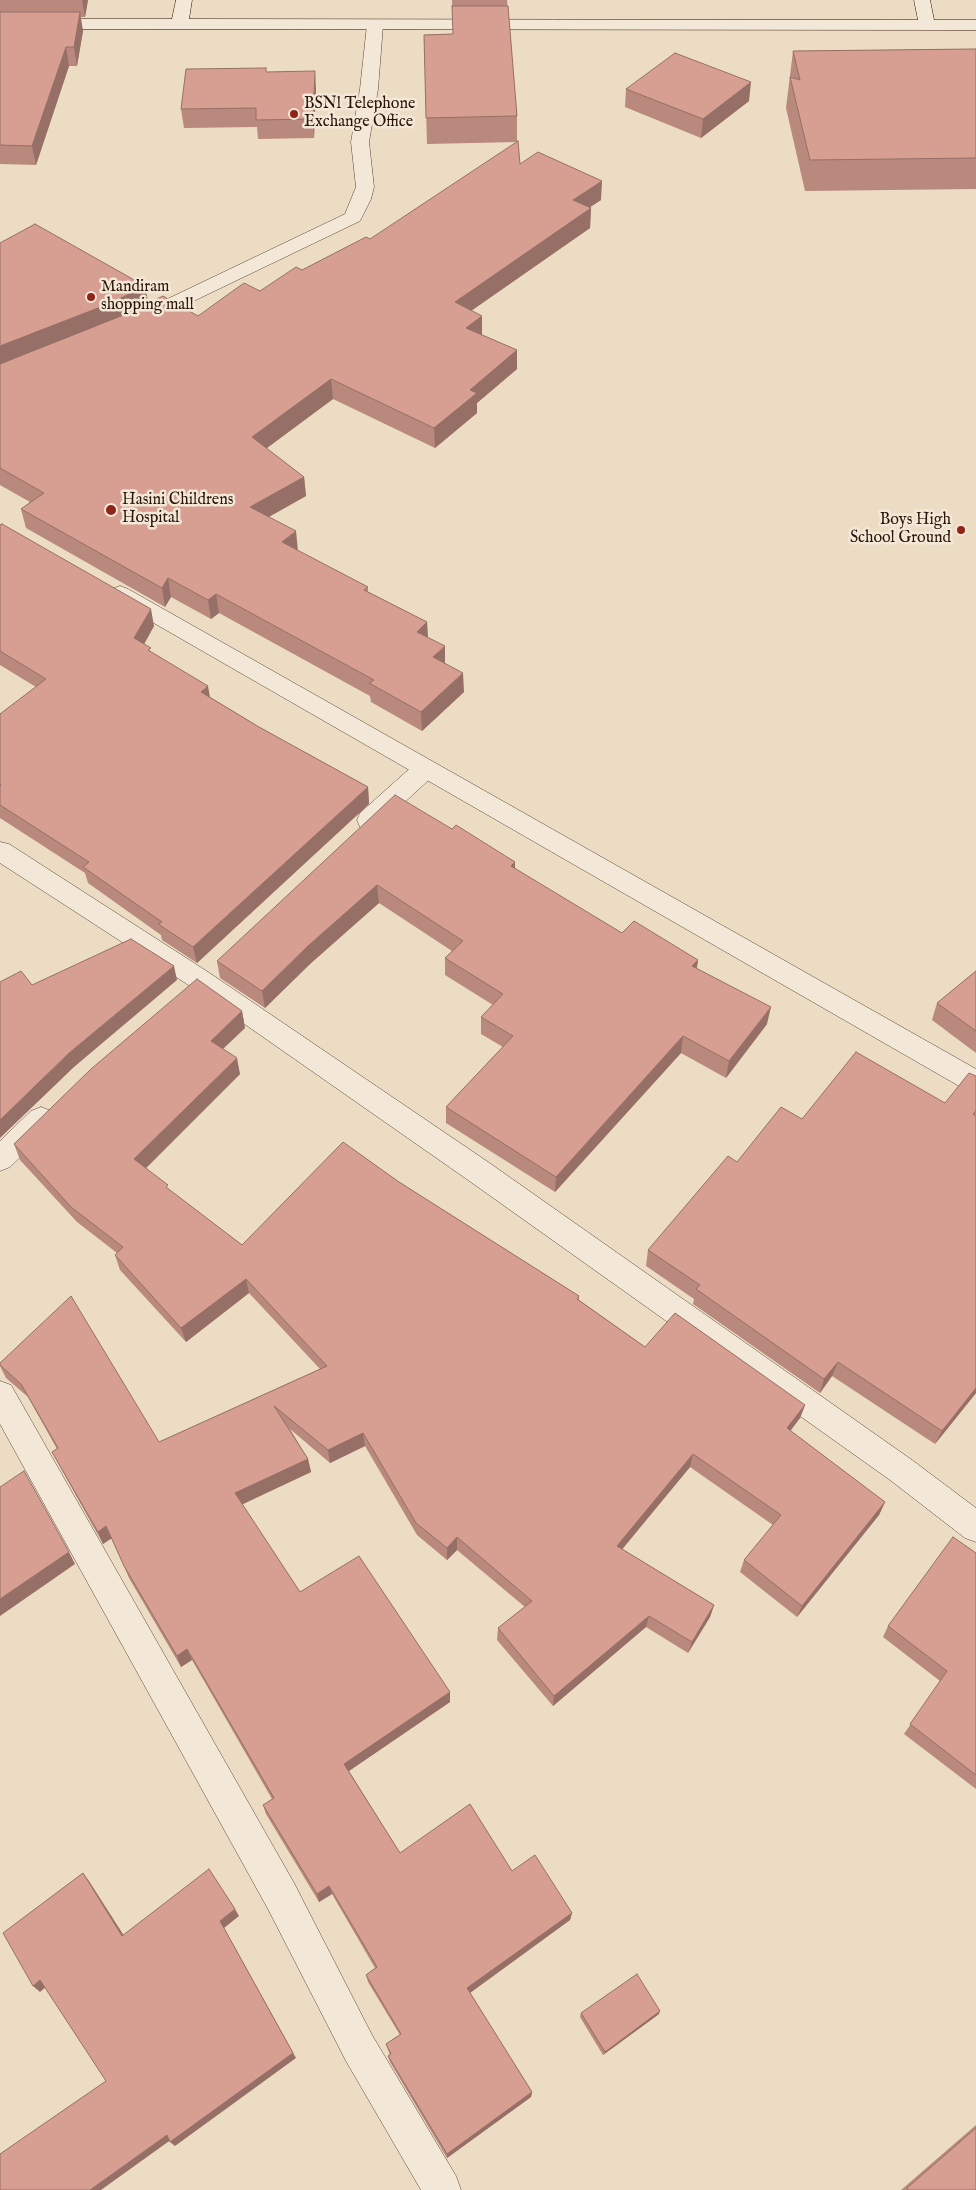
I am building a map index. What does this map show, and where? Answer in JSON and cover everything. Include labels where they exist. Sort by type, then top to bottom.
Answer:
[{"type":"street","points":[[180,24],[184,0]]},
{"type":"street","points":[[922,0],[927,25]]},
{"type":"street","points":[[0,24],[976,25]]},
{"type":"street","points":[[122,328],[353,217],[362,199],[364,187],[360,142],[369,89],[375,25]]},
{"type":"street","points":[[104,584],[424,769],[976,1082]]},
{"type":"street","points":[[352,836],[424,769]]},
{"type":"street","points":[[0,851],[206,972],[502,1189],[901,1470],[976,1526]]},
{"type":"street","points":[[176,998],[206,972]]},
{"type":"street","points":[[0,1159],[57,1104]]},
{"type":"street","points":[[0,1395],[281,1896],[359,2048],[442,2190]]},
{"type":"building","points":[[452,6],[508,6],[517,116],[426,118],[424,35],[453,34]]},
{"type":"building","points":[[0,12],[80,12],[74,47],[66,47],[32,146],[0,145]]},
{"type":"building","points":[[976,49],[976,158],[810,160],[790,77],[800,80],[793,51]]},
{"type":"building","points":[[675,53],[751,82],[703,119],[626,89]]},
{"type":"building","points":[[266,68],[266,72],[315,71],[313,119],[256,120],[256,108],[181,109],[186,69]]},
{"type":"building","points":[[518,141],[520,164],[538,152],[602,181],[573,200],[591,208],[455,302],[482,316],[466,328],[517,350],[470,390],[477,393],[434,428],[331,379],[252,437],[304,477],[250,507],[296,531],[282,542],[368,587],[364,590],[427,622],[417,632],[445,646],[433,657],[463,673],[421,712],[369,683],[374,680],[216,594],[208,600],[168,578],[162,588],[21,509],[44,493],[0,468],[0,364],[126,314],[163,296],[198,316],[244,283],[260,291],[296,267],[302,270],[366,237],[370,239]]},
{"type":"building","points":[[35,224],[145,286],[111,303],[0,346],[0,243]]},
{"type":"building","points":[[2,524],[151,609],[134,638],[151,648],[148,650],[208,686],[201,692],[259,727],[368,787],[193,947],[158,924],[162,922],[83,867],[89,862],[0,805],[0,714],[46,679],[0,651],[0,525]]},
{"type":"building","points":[[395,795],[452,829],[456,825],[515,862],[511,866],[622,933],[634,921],[698,960],[692,966],[771,1007],[729,1061],[683,1036],[556,1177],[446,1107],[513,1036],[481,1017],[503,994],[445,958],[463,941],[377,885],[308,946],[262,991],[217,961]]},
{"type":"building","points":[[131,939],[174,966],[69,1053],[0,1120],[0,982],[21,971],[32,985]]},
{"type":"building","points":[[976,971],[976,1031],[937,1003]]},
{"type":"building","points":[[197,979],[242,1011],[211,1041],[237,1058],[134,1159],[168,1185],[166,1187],[242,1245],[343,1142],[399,1182],[579,1296],[577,1299],[645,1347],[675,1313],[805,1405],[787,1428],[885,1502],[802,1606],[744,1560],[781,1515],[693,1454],[617,1546],[714,1605],[692,1642],[649,1616],[554,1696],[498,1628],[532,1601],[457,1537],[447,1548],[416,1523],[363,1433],[328,1450],[274,1406],[308,1459],[235,1493],[300,1592],[359,1556],[450,1692],[344,1764],[400,1853],[470,1804],[512,1871],[535,1855],[572,1913],[467,1988],[532,2092],[447,2154],[388,2056],[391,2054],[386,2044],[401,2034],[366,1975],[377,1967],[329,1886],[317,1894],[263,1805],[274,1798],[187,1649],[177,1656],[124,1566],[106,1526],[98,1532],[52,1452],[58,1448],[21,1384],[0,1365],[71,1296],[159,1442],[327,1366],[246,1279],[181,1328],[115,1255],[123,1247],[71,1207],[14,1144],[91,1069]]},
{"type":"building","points":[[856,1052],[945,1103],[969,1073],[976,1076],[976,1111],[973,1114],[976,1116],[976,1388],[942,1431],[838,1362],[824,1379],[696,1289],[700,1285],[648,1250],[728,1156],[737,1162],[781,1107],[802,1119]]},
{"type":"building","points":[[24,1471],[69,1552],[0,1599],[0,1487]]},
{"type":"building","points":[[953,1537],[976,1553],[976,1775],[910,1724],[947,1671],[888,1626]]},
{"type":"building","points":[[209,1869],[235,1909],[220,1921],[293,2053],[170,2142],[167,2135],[90,2190],[0,2190],[0,2154],[106,2081],[40,1980],[33,1986],[3,1933],[83,1873],[122,1936]]},
{"type":"building","points":[[637,1974],[660,2011],[605,2052],[581,2013]]},
{"type":"building","points":[[976,2128],[976,2190],[908,2190],[907,2188]]},
{"type":"place","name":"BSNl Telephone Exchange Office","points":[[294,114]]},
{"type":"place","name":"Mandiram shopping mall","points":[[91,297]]},
{"type":"place","name":"Hasini Childrens Hospital","points":[[111,510]]},
{"type":"place","name":"Boys High School Ground","points":[[961,530]]}]
